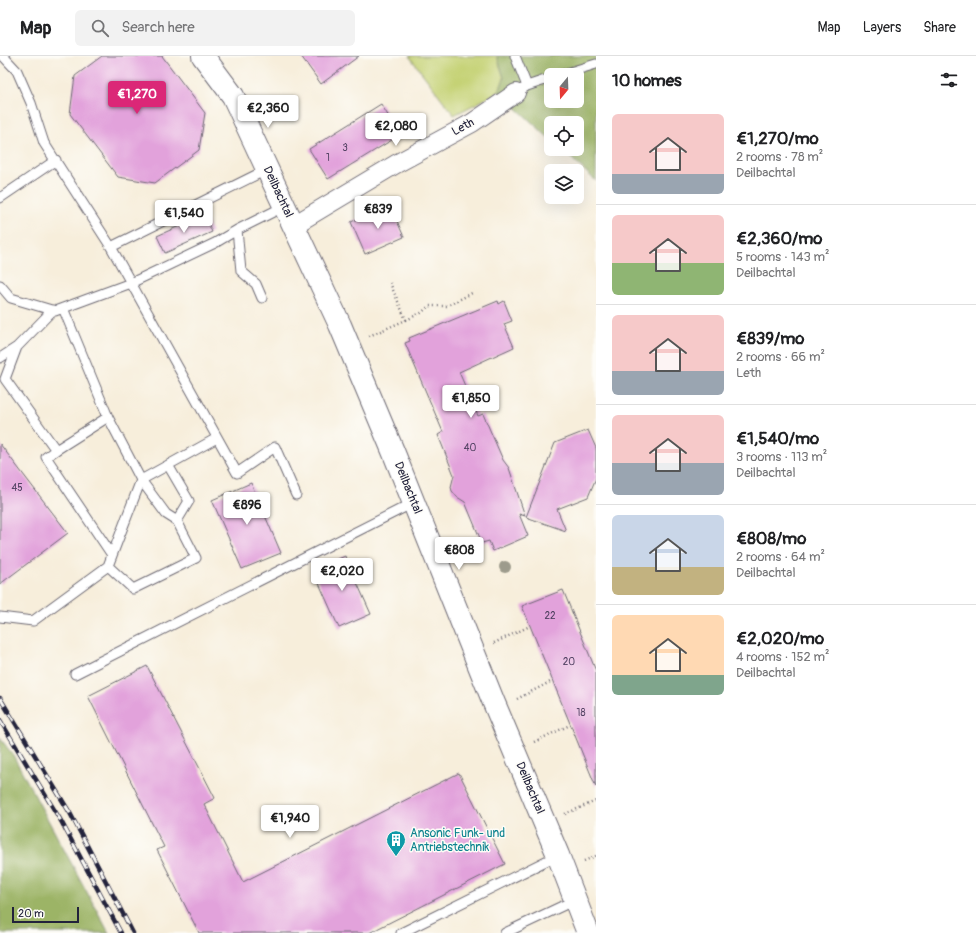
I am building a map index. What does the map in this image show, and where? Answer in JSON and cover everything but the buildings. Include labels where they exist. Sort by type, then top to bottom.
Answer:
[{"type":"street","name":"Deilbachtal","points":[[203,56],[233,96],[333,308],[393,451],[496,709],[545,823],[588,933]]},
{"type":"street","name":"Leth","points":[[289,216],[396,164],[472,123],[521,90]]},
{"type":"lane","points":[[3,56],[17,72],[31,103],[44,143],[111,247],[237,473],[275,447],[296,496]]},
{"type":"lane","points":[[515,56],[521,90]]},
{"type":"lane","points":[[583,68],[596,64]]},
{"type":"lane","name":"Leth","points":[[521,90],[544,81]]},
{"type":"lane","points":[[0,198],[56,160]]},
{"type":"lane","points":[[111,247],[268,169]]},
{"type":"lane","points":[[0,285],[11,298],[55,311],[131,283],[215,244],[237,230],[289,216]]},
{"type":"lane","points":[[237,230],[241,271],[256,284],[262,298]]},
{"type":"lane","points":[[63,308],[108,417],[141,480],[166,514],[177,521],[196,558],[133,589],[108,566]]},
{"type":"lane","points":[[0,358],[17,347],[53,310]]},
{"type":"lane","points":[[17,347],[5,380],[56,450]]},
{"type":"lane","points":[[108,417],[46,457],[112,555]]},
{"type":"lane","points":[[0,617],[33,621],[108,566],[141,480],[217,438]]},
{"type":"lane","points":[[168,465],[189,501],[177,521]]},
{"type":"lane","points":[[75,674],[413,503]]},
{"type":"lane","points":[[401,933],[558,855]]},
{"type":"lane","points":[[505,933],[575,900]]},
{"type":"path","points":[[390,283],[406,320]]},
{"type":"path","points":[[348,344],[421,313],[429,306],[447,306],[474,292]]},
{"type":"path","points":[[474,653],[530,626]]},
{"type":"path","points":[[496,709],[552,681]]},
{"type":"path","points":[[515,752],[570,725]]},
{"type":"path","points":[[545,823],[596,801]]},
{"type":"green space","points":[[409,56],[497,56],[504,78],[499,92],[454,115]]},
{"type":"green space","points":[[497,56],[596,56],[596,181],[584,170],[584,164],[577,164],[569,156],[584,156],[584,116],[544,116],[544,134],[499,92],[504,78]]},
{"type":"green space","points":[[0,738],[13,755],[109,933],[0,933]]},
{"type":"railway","points":[[0,698],[70,813],[133,933]]},
{"type":"railway","points":[[0,720],[61,821],[121,933]]},
{"type":"place","name":"Ansonic Funk- und Antriebstechnik","points":[[396,857]]}]
